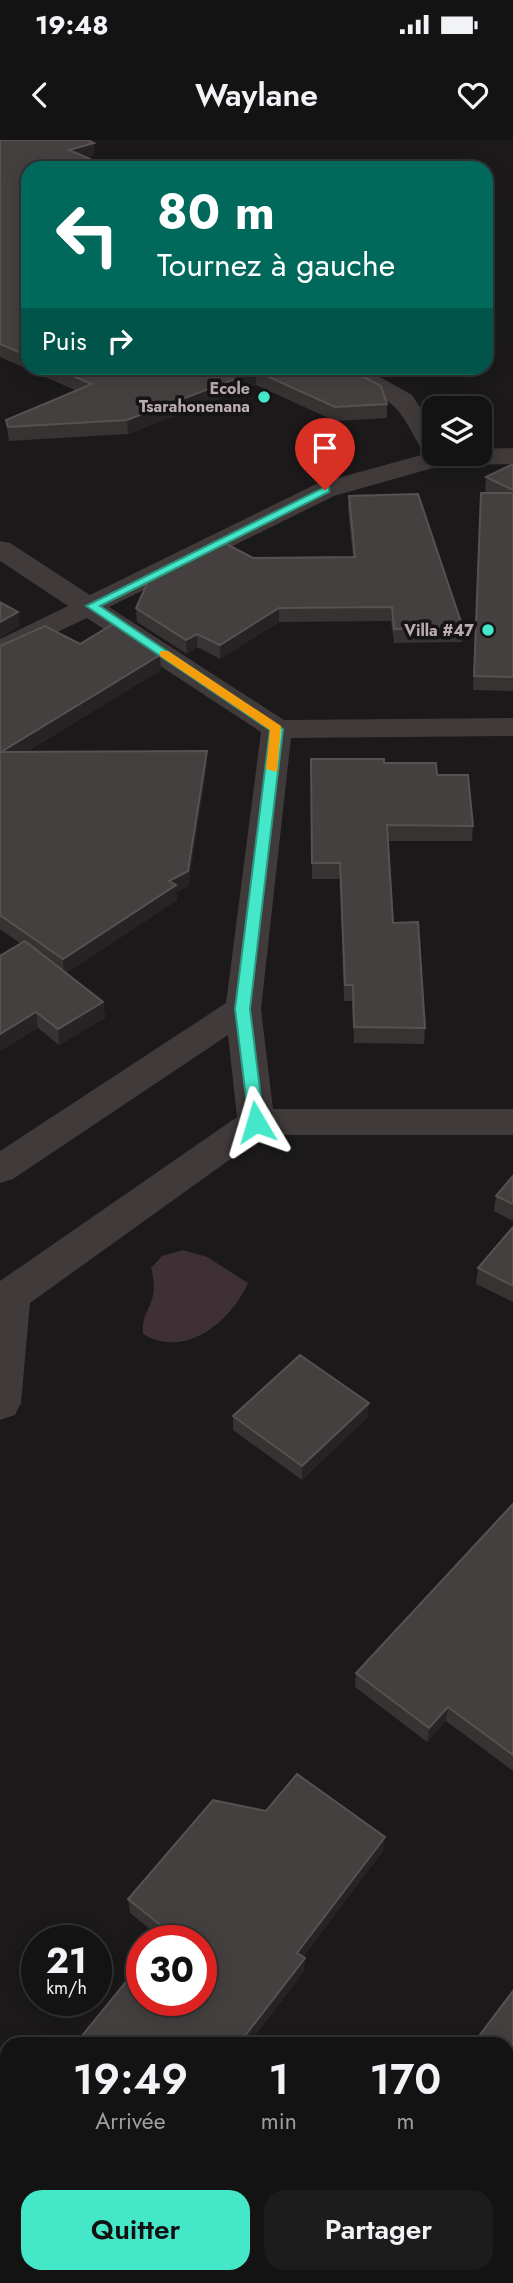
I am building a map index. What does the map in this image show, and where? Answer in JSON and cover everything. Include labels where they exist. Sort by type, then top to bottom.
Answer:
[{"type":"street","points":[[358,375],[403,400],[422,430]]},
{"type":"street","points":[[492,455],[513,456]]},
{"type":"street","points":[[0,650],[325,490],[422,458]]},
{"type":"street","points":[[0,549],[92,606],[277,729],[513,727]]},
{"type":"street","points":[[256,1122],[243,1009],[277,729]]},
{"type":"street","points":[[0,1169],[243,1009]]},
{"type":"street","points":[[0,1403],[5,1296],[256,1122],[513,1122]]},
{"type":"shaded area","points":[[183,1250],[207,1257],[248,1283],[230,1311],[204,1333],[175,1342],[159,1341],[143,1334],[145,1317],[154,1290],[151,1268],[162,1256]]},
{"type":"building","points":[[0,140],[88,140],[94,143],[69,150],[95,161],[21,161],[21,353],[0,344]]},
{"type":"building","points":[[71,375],[245,375],[127,420],[8,427],[6,420],[92,384]]},
{"type":"building","points":[[265,375],[360,375],[381,386],[387,404],[335,407]]},
{"type":"building","points":[[513,464],[513,490],[486,477]]},
{"type":"building","name":"Villa #47","points":[[481,493],[513,493],[513,677],[474,676]]},
{"type":"building","points":[[418,494],[463,628],[394,629],[392,607],[279,608],[220,645],[197,634],[186,640],[136,608],[151,575],[221,541],[253,558],[355,557],[349,496]]},
{"type":"building","points":[[0,602],[18,612],[0,622]]},
{"type":"building","points":[[113,624],[160,655],[1,752],[207,751],[188,871],[169,881],[176,885],[63,959],[0,915],[0,646],[45,626],[80,644]]},
{"type":"building","points":[[311,759],[384,759],[384,763],[436,763],[437,775],[468,775],[473,826],[387,825],[393,923],[418,922],[425,1028],[354,1027],[353,985],[345,985],[340,863],[312,863]]},
{"type":"building","points":[[25,941],[103,1002],[58,1029],[36,1012],[0,1034],[0,956]]},
{"type":"building","points":[[513,1176],[513,1204],[496,1196]]},
{"type":"building","points":[[513,1227],[513,1286],[478,1268]]},
{"type":"building","points":[[300,1355],[369,1403],[302,1466],[233,1416]]},
{"type":"building","points":[[513,1504],[513,1755],[448,1707],[429,1728],[356,1673]]},
{"type":"building","points":[[297,1774],[385,1837],[297,1953],[305,1958],[244,2037],[81,2037],[98,2016],[112,2016],[112,1999],[126,1982],[126,2016],[217,2016],[217,1925],[160,1925],[128,1899],[213,1800],[266,1811]]},
{"type":"building","points":[[513,1991],[513,2037],[478,2037]]},
{"type":"slow traffic","points":[[164,654],[277,729],[272,769]]},
{"type":"place","name":"Ecole Tsarahonenana","points":[[264,397]]},
{"type":"place","name":"Villa #47","points":[[488,630]]},
{"type":"route","points":[[256,1122],[243,1009],[277,729],[92,606],[325,490]]}]
